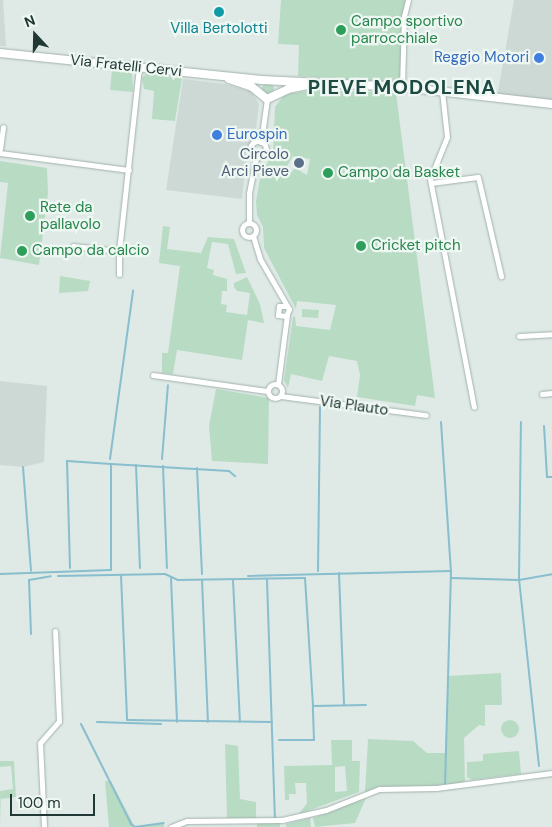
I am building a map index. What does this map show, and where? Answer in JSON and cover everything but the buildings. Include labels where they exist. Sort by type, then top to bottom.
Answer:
[{"type":"main road","name":"Via Fratelli Cervi","points":[[0,53],[262,80],[402,87],[552,104]]},
{"type":"main road","name":"Via Fratelli Cervi","points":[[222,76],[252,87],[267,99],[277,94],[321,82]]},
{"type":"main road","points":[[258,93],[258,84],[262,80]]},
{"type":"main road","points":[[274,80],[278,88],[277,94]]},
{"type":"street","points":[[402,87],[404,16],[408,0]]},
{"type":"street","points":[[119,274],[119,251],[139,68]]},
{"type":"street","points":[[442,91],[447,136],[431,182],[474,407]]},
{"type":"street","points":[[256,157],[266,150],[261,142],[267,99]]},
{"type":"street","points":[[3,127],[0,151],[129,170]]},
{"type":"street","points":[[249,223],[249,193],[256,157],[250,147],[254,142],[261,142]]},
{"type":"street","points":[[431,182],[478,177],[501,276]]},
{"type":"street","points":[[249,223],[256,228],[253,236],[286,306],[287,315],[278,384],[283,390],[281,396]]},
{"type":"street","points":[[249,223],[242,227],[242,233],[253,236]]},
{"type":"street","points":[[73,246],[119,251]]},
{"type":"street","points":[[274,283],[277,308],[284,337]]},
{"type":"street","points":[[277,308],[286,306]]},
{"type":"street","points":[[280,316],[287,315]]},
{"type":"street","points":[[519,336],[552,334]]},
{"type":"street","name":"Via Plauto","points":[[154,375],[267,392],[273,398],[281,396],[426,415]]},
{"type":"street","points":[[267,392],[271,385],[278,384]]},
{"type":"street","points":[[542,394],[552,393]]},
{"type":"street","points":[[44,827],[40,743],[59,721],[55,631]]},
{"type":"street","points":[[172,827],[187,821],[282,820],[326,810],[379,789],[436,788],[552,773]]},
{"type":"shaded area","points":[[0,0],[3,0],[6,46],[0,46]]},
{"type":"shaded area","points":[[514,0],[552,0],[552,104],[497,98]]},
{"type":"shaded area","points":[[183,79],[225,84],[252,92],[259,104],[255,138],[248,145],[242,199],[166,190]]},
{"type":"shaded area","points":[[0,381],[47,386],[44,462],[23,467],[0,465]]},
{"type":"green space","name":"Campo sportivo parrocchiale","points":[[281,0],[408,0],[404,16],[402,83],[298,76],[299,45],[278,44]]},
{"type":"green space","points":[[112,70],[132,73],[133,92],[110,90]]},
{"type":"green space","points":[[146,74],[182,78],[175,121],[152,119],[154,91],[144,89],[142,78]]},
{"type":"green space","points":[[268,83],[274,89],[268,95],[262,89]]},
{"type":"green space","points":[[316,90],[396,93],[435,398],[417,395],[415,406],[357,397],[360,375],[357,361],[329,356],[322,381],[291,374],[288,388],[284,380],[293,317],[295,316],[296,326],[330,330],[336,305],[297,301],[296,309],[264,248],[263,227],[257,215],[256,201],[261,173],[273,154],[275,107],[285,94]],"holes":[[[293,156],[310,159],[307,175],[295,168],[292,172],[286,168]]]},
{"type":"green space","points":[[0,161],[47,168],[48,193],[39,265],[0,258],[8,183],[0,182]]},
{"type":"green space","points":[[163,226],[170,227],[167,249],[201,253],[208,237],[234,239],[246,273],[236,274],[228,244],[212,242],[207,268],[214,270],[213,275],[227,279],[227,291],[222,291],[221,304],[227,305],[226,312],[247,315],[250,293],[237,291],[234,283],[247,277],[260,304],[264,323],[248,320],[242,360],[177,350],[173,374],[162,373],[162,353],[168,353],[180,266],[159,263]]},
{"type":"green space","points":[[60,276],[90,281],[88,291],[59,293]]},
{"type":"green space","points":[[302,309],[319,310],[318,318],[302,317]]},
{"type":"green space","points":[[216,389],[269,398],[268,464],[212,461],[209,426]]},
{"type":"green space","points":[[501,673],[502,705],[485,705],[485,726],[479,725],[464,738],[465,784],[365,793],[368,739],[413,741],[427,753],[445,753],[448,676]]},
{"type":"green space","points":[[510,720],[516,723],[519,729],[516,735],[510,738],[504,735],[501,729],[504,723]]},
{"type":"green space","points":[[331,740],[352,740],[352,761],[360,761],[359,792],[299,814],[307,803],[306,783],[295,783],[296,794],[289,794],[289,800],[285,800],[284,766],[332,765]],"holes":[[[345,766],[347,791],[335,792],[335,767]]]},
{"type":"green space","points":[[225,744],[238,746],[240,799],[256,802],[256,818],[227,818]]},
{"type":"green space","points":[[519,751],[521,774],[472,780],[467,777],[467,762],[483,761],[483,754]]},
{"type":"green space","points":[[0,761],[14,761],[16,797],[1,799],[1,827],[0,791],[13,789],[11,766],[0,767]]},
{"type":"green space","points":[[105,781],[111,781],[135,827],[109,827]]},
{"type":"green space","points":[[366,798],[355,823],[315,827],[313,818]]},
{"type":"green space","points":[[310,818],[311,827],[286,827],[286,824]]},
{"type":"green space","points":[[280,822],[280,827],[257,827],[257,823]]},
{"type":"green space","points":[[164,823],[164,827],[135,827]]},
{"type":"waterway","points":[[110,459],[133,291]]},
{"type":"waterway","points":[[162,459],[168,385]]},
{"type":"waterway","points":[[318,571],[320,407]]},
{"type":"waterway","points":[[441,422],[451,571],[445,787]]},
{"type":"waterway","points":[[451,578],[519,580],[521,422]]},
{"type":"waterway","points":[[544,426],[547,477],[552,477]]},
{"type":"waterway","points":[[70,568],[67,461],[111,464]]},
{"type":"waterway","points":[[0,574],[111,570],[111,464],[229,471],[235,476]]},
{"type":"waterway","points":[[136,465],[140,568]]},
{"type":"waterway","points":[[163,466],[167,568]]},
{"type":"waterway","points":[[23,467],[31,571]]},
{"type":"waterway","points":[[197,468],[202,574]]},
{"type":"waterway","points":[[248,576],[451,571]]},
{"type":"waterway","points":[[339,573],[344,705]]},
{"type":"waterway","points":[[58,576],[165,574],[178,580],[305,578],[313,706],[366,705]]},
{"type":"waterway","points":[[539,766],[519,580],[552,574]]},
{"type":"waterway","points":[[121,575],[127,720],[272,722]]},
{"type":"waterway","points":[[31,634],[29,580],[51,576]]},
{"type":"waterway","points":[[171,578],[177,722]]},
{"type":"waterway","points":[[202,580],[208,722]]},
{"type":"waterway","points":[[233,580],[240,722]]},
{"type":"waterway","points":[[267,580],[275,820]]},
{"type":"waterway","points":[[279,740],[314,740],[313,706]]},
{"type":"waterway","points":[[97,722],[161,724]]},
{"type":"waterway","points":[[81,724],[131,824],[135,827],[164,823]]},
{"type":"place","name":"Villa Bertolotti","points":[[219,12]]},
{"type":"place","name":"Campo sportivo parrocchiale","points":[[341,30]]},
{"type":"place","name":"Reggio Motori","points":[[539,58]]},
{"type":"place","name":"Eurospin","points":[[217,135]]},
{"type":"place","name":"Circolo Arci Pieve","points":[[299,163]]},
{"type":"place","name":"Campo da Basket","points":[[328,173]]},
{"type":"place","name":"Rete da pallavolo","points":[[30,216]]},
{"type":"place","name":"Cricket pitch","points":[[361,246]]},
{"type":"place","name":"Campo da calcio","points":[[22,251]]},
{"type":"district","name":"PIEVE MODOLENA","points":[[402,87]]}]
